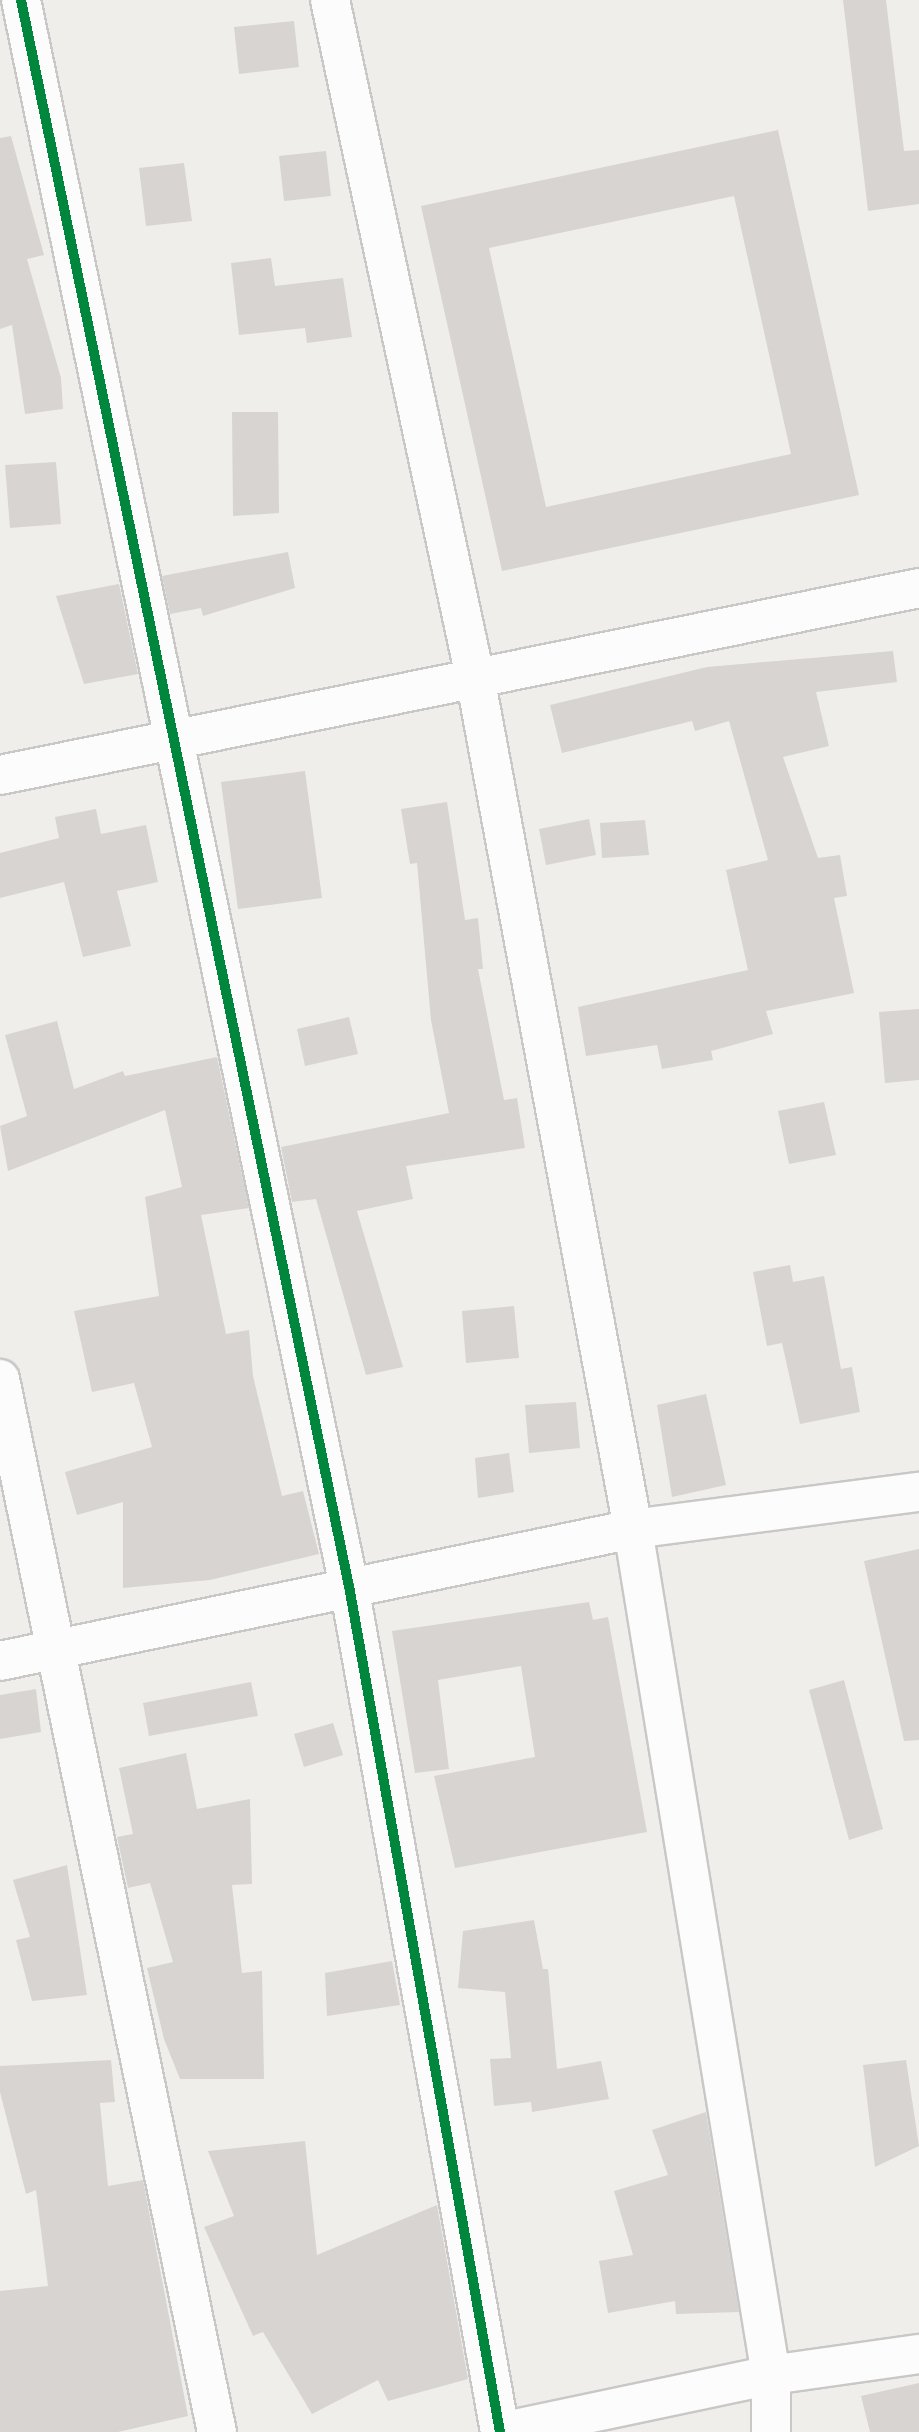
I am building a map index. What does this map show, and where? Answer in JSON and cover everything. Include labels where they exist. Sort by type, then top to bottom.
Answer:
[{"type":"street","points":[[21,0],[349,1586],[500,2432],[771,2375],[919,2354]]},
{"type":"street","points":[[330,0],[474,677],[633,1529],[771,2375],[771,2432]]},
{"type":"street","points":[[0,775],[172,737],[919,588]]},
{"type":"street","points":[[0,1380],[61,1650],[217,2432]]},
{"type":"street","points":[[0,1661],[349,1586],[633,1529],[919,1492]]},
{"type":"building","points":[[843,0],[886,0],[904,151],[919,150],[919,204],[868,211]]},
{"type":"building","points":[[294,21],[299,67],[239,74],[234,27]]},
{"type":"building","points":[[778,130],[859,495],[502,571],[421,206]],"holes":[[[734,196],[791,454],[546,507],[489,248]]]},
{"type":"building","points":[[11,136],[44,255],[27,259],[61,378],[63,409],[25,414],[12,325],[0,329],[0,138]]},
{"type":"building","points":[[326,151],[331,196],[284,201],[279,156]]},
{"type":"building","points":[[184,163],[192,221],[146,226],[139,168]]},
{"type":"building","points":[[271,258],[275,286],[343,278],[352,337],[307,343],[305,328],[239,335],[231,263]]},
{"type":"building","points":[[232,412],[278,412],[279,513],[233,516]]},
{"type":"building","points":[[56,462],[61,524],[10,528],[5,465]]},
{"type":"building","points":[[288,552],[295,588],[203,616],[201,608],[170,614],[162,576]]},
{"type":"building","points":[[119,584],[138,674],[84,684],[56,596]]},
{"type":"building","points":[[893,651],[897,682],[816,692],[829,746],[783,757],[818,858],[840,855],[847,896],[834,898],[854,993],[766,1011],[773,1034],[711,1051],[713,1060],[662,1069],[657,1045],[586,1056],[578,1007],[748,970],[726,870],[768,860],[729,721],[695,731],[692,721],[562,753],[550,705],[707,667]]},
{"type":"building","points":[[305,771],[322,898],[238,909],[221,782]]},
{"type":"building","points":[[447,802],[465,920],[478,918],[483,969],[478,969],[504,1100],[517,1098],[525,1148],[406,1166],[413,1199],[357,1211],[403,1367],[366,1375],[316,1199],[292,1202],[281,1147],[449,1113],[431,1020],[417,863],[410,864],[401,809]]},
{"type":"building","points":[[96,809],[101,834],[146,825],[158,882],[117,891],[131,946],[83,957],[64,882],[0,898],[0,853],[59,838],[55,817]]},
{"type":"building","points":[[589,819],[596,855],[546,865],[539,829]]},
{"type":"building","points":[[645,820],[649,855],[602,858],[600,823]]},
{"type":"building","points":[[919,1009],[919,1080],[885,1083],[879,1012]]},
{"type":"building","points":[[349,1017],[358,1054],[305,1066],[297,1029]]},
{"type":"building","points":[[57,1021],[74,1089],[123,1071],[125,1076],[217,1057],[249,1208],[201,1215],[226,1334],[249,1330],[253,1376],[282,1496],[303,1491],[319,1554],[210,1580],[123,1588],[123,1502],[77,1515],[65,1472],[152,1447],[134,1383],[92,1392],[74,1311],[159,1296],[145,1197],[182,1187],[165,1110],[8,1171],[0,1126],[27,1116],[5,1035]]},
{"type":"building","points":[[824,1102],[836,1155],[789,1164],[778,1111]]},
{"type":"building","points":[[790,1265],[793,1282],[824,1276],[841,1369],[852,1367],[860,1412],[800,1424],[782,1343],[767,1346],[753,1272]]},
{"type":"building","points":[[514,1306],[519,1358],[466,1363],[462,1311]]},
{"type":"building","points":[[706,1394],[726,1485],[672,1497],[657,1405]]},
{"type":"building","points":[[576,1402],[580,1448],[529,1453],[525,1405]]},
{"type":"building","points":[[509,1453],[514,1492],[478,1498],[475,1458]]},
{"type":"building","points":[[919,1549],[919,1740],[904,1741],[864,1561]]},
{"type":"building","points":[[589,1602],[593,1620],[608,1617],[647,1832],[455,1868],[434,1776],[535,1757],[521,1666],[438,1680],[449,1769],[415,1773],[392,1631]]},
{"type":"building","points":[[844,1680],[883,1829],[849,1840],[809,1690]]},
{"type":"building","points":[[251,1682],[258,1716],[149,1736],[143,1703]]},
{"type":"building","points":[[36,1689],[41,1732],[0,1739],[0,1695]]},
{"type":"building","points":[[333,1723],[343,1755],[304,1767],[294,1734]]},
{"type":"building","points":[[186,1753],[197,1809],[250,1799],[252,1884],[232,1885],[242,1973],[262,1971],[264,2079],[180,2079],[164,2039],[147,1968],[173,1962],[150,1883],[128,1888],[117,1837],[133,1834],[119,1768]]},
{"type":"building","points":[[67,1865],[87,1995],[32,2001],[16,1940],[30,1937],[13,1880]]},
{"type":"building","points":[[534,1920],[543,1969],[548,1969],[557,2069],[601,2061],[609,2099],[532,2112],[531,2102],[494,2106],[490,2059],[511,2058],[505,1992],[458,1988],[463,1931]]},
{"type":"building","points":[[392,1961],[400,2005],[327,2016],[325,1973]]},
{"type":"building","points":[[111,2060],[115,2102],[100,2103],[108,2186],[143,2180],[188,2416],[118,2432],[0,2432],[0,2291],[48,2286],[36,2190],[26,2194],[0,2092],[0,2066]]},
{"type":"building","points":[[906,2060],[919,2146],[875,2167],[863,2065]]},
{"type":"building","points":[[706,2112],[739,2312],[676,2314],[675,2301],[608,2313],[599,2261],[633,2255],[614,2191],[668,2175],[652,2130]]},
{"type":"building","points":[[305,2141],[317,2255],[437,2205],[468,2379],[388,2401],[378,2380],[312,2414],[263,2332],[253,2336],[204,2227],[234,2216],[208,2151]]},
{"type":"building","points":[[919,2383],[919,2432],[870,2432],[861,2396]]},
{"type":"cycle path","points":[[21,0],[349,1586],[500,2432]]}]
